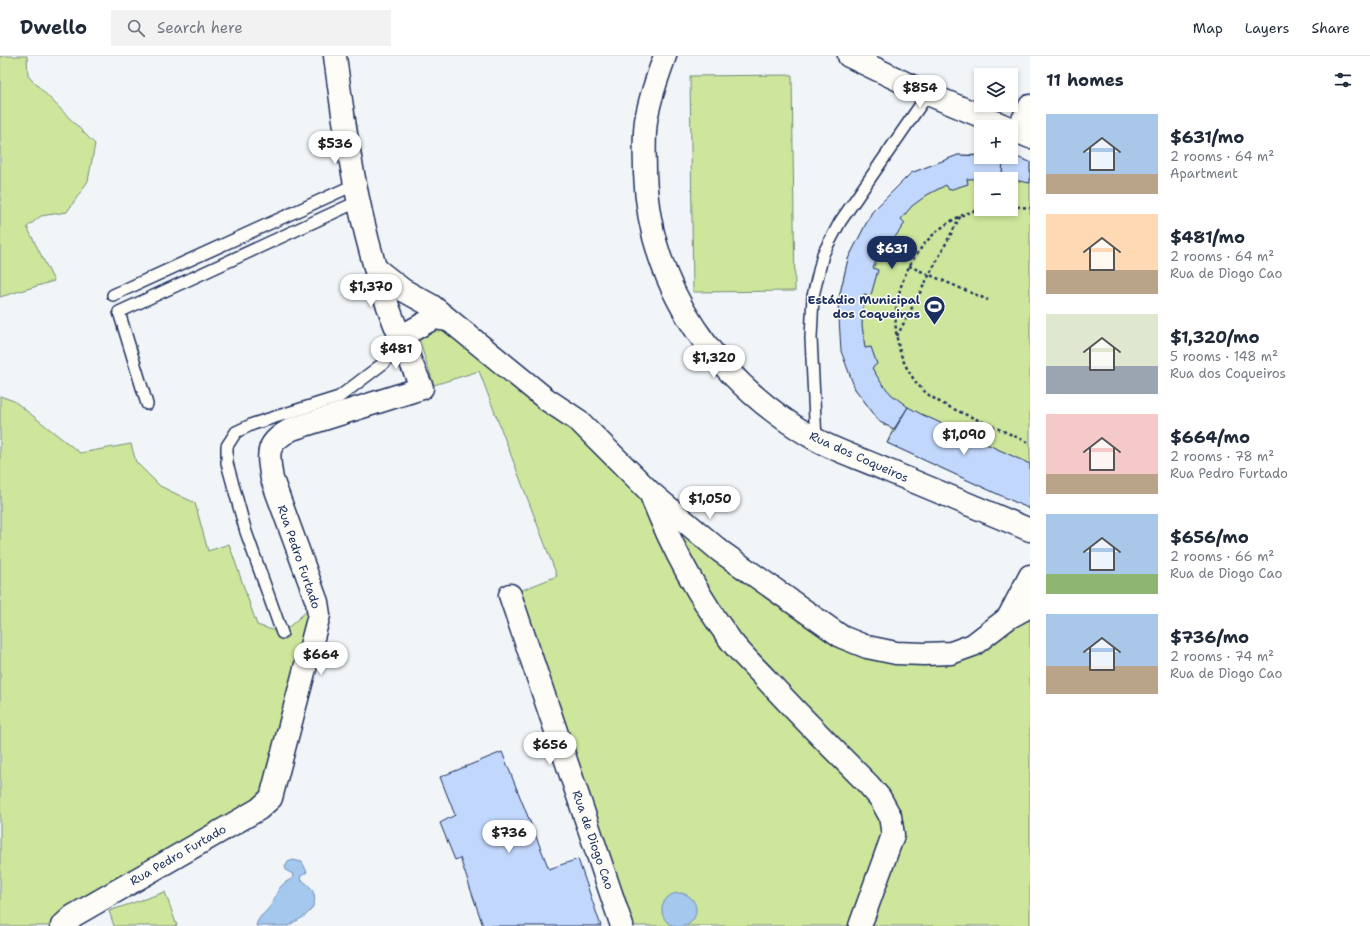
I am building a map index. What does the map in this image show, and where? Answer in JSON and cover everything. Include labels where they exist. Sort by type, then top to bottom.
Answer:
[{"type":"street","points":[[335,56],[358,193],[375,268],[400,337],[434,318],[447,320]]},
{"type":"street","name":"Rua dos Coqueiros","points":[[665,56],[657,77],[647,116],[645,156],[648,210],[659,258],[674,294],[693,328],[716,358],[772,412],[816,440],[1030,530]]},
{"type":"street","points":[[849,56],[928,94],[990,120]]},
{"type":"street","points":[[1018,127],[1030,106]]},
{"type":"street","points":[[375,268],[403,290],[432,306],[447,320],[546,399],[579,421],[650,492],[727,555],[842,637],[867,647],[896,653],[951,653],[973,645],[1008,618],[1030,606]]},
{"type":"street","name":"Rua Pedro Furtado","points":[[62,926],[73,916],[259,809],[271,798],[319,615],[317,602],[272,479],[269,463],[270,449],[277,437],[292,429],[422,388],[400,337]]},
{"type":"street","points":[[650,492],[664,528],[683,564],[702,597],[732,642],[783,698],[868,784],[880,798],[890,816],[893,835],[860,926]]},
{"type":"street","points":[[1008,618],[1030,576]]},
{"type":"street","name":"Rua de Diogo Cao","points":[[510,595],[622,926]]},
{"type":"lane","points":[[816,440],[811,338],[813,296],[823,254],[840,222],[928,94]]},
{"type":"lane","points":[[113,295],[358,193]]},
{"type":"lane","points":[[146,404],[119,312],[358,193]]},
{"type":"lane","points":[[282,633],[246,532],[227,463],[227,446],[236,432],[253,424],[339,397],[385,362],[400,337]]},
{"type":"path","points":[[1018,207],[1030,208]]},
{"type":"path","points":[[974,211],[961,215],[946,224],[932,236],[909,266],[896,301],[894,319],[897,337],[902,356],[910,373],[921,387],[935,400],[1030,443]]},
{"type":"path","points":[[897,337],[961,215]]},
{"type":"path","points":[[909,266],[988,300]]},
{"type":"green space","points":[[0,56],[27,56],[28,76],[95,144],[88,181],[67,212],[41,216],[27,227],[54,281],[0,297]]},
{"type":"green space","points":[[792,75],[795,291],[693,292],[690,76]]},
{"type":"green space","name":"Estádio Municipal dos Coqueiros","points":[[958,155],[974,155],[974,164],[1018,164],[1018,158],[1030,162],[1030,509],[887,443],[893,429],[880,422],[855,389],[838,302],[848,259],[872,212],[911,173]]},
{"type":"green space","points":[[447,320],[650,492],[867,647],[973,645],[1030,606],[1030,926],[622,926],[510,595],[557,576],[479,371],[434,385],[418,337]]},
{"type":"green space","points":[[0,396],[14,401],[80,453],[131,444],[136,462],[160,486],[195,503],[208,551],[229,544],[257,625],[282,633],[317,602],[271,798],[62,926],[0,926]]},
{"type":"green space","points":[[165,892],[177,926],[114,926],[109,911]]},
{"type":"water","points":[[293,860],[302,862],[307,872],[301,876],[300,879],[312,890],[314,896],[313,907],[303,917],[288,926],[256,926],[260,917],[271,905],[281,887],[287,881],[292,879],[293,874],[287,871],[285,867],[288,862]]},
{"type":"water","points":[[676,893],[682,893],[691,898],[695,904],[695,916],[691,922],[682,927],[676,927],[667,922],[662,913],[662,907],[667,898]]},
{"type":"building","points":[[958,155],[974,156],[974,164],[1003,164],[1002,172],[974,172],[974,179],[967,179],[968,184],[949,190],[946,185],[927,195],[912,206],[901,219],[905,223],[888,247],[884,245],[873,268],[878,270],[871,295],[864,294],[862,325],[865,348],[871,347],[877,364],[872,368],[882,384],[892,395],[908,407],[894,429],[880,422],[855,389],[841,351],[838,302],[848,259],[872,212],[911,173]]},
{"type":"building","points":[[1018,158],[1030,162],[1030,183],[1018,181],[1018,172],[1002,172],[1003,164],[1018,164]]},
{"type":"building","points":[[908,407],[1030,464],[1030,509],[887,443]]},
{"type":"building","points":[[502,752],[549,869],[578,859],[601,926],[483,926],[460,858],[455,860],[440,823],[455,815],[440,777]]},
{"type":"place","name":"Estádio Municipal dos Coqueiros","points":[[935,326]]}]
